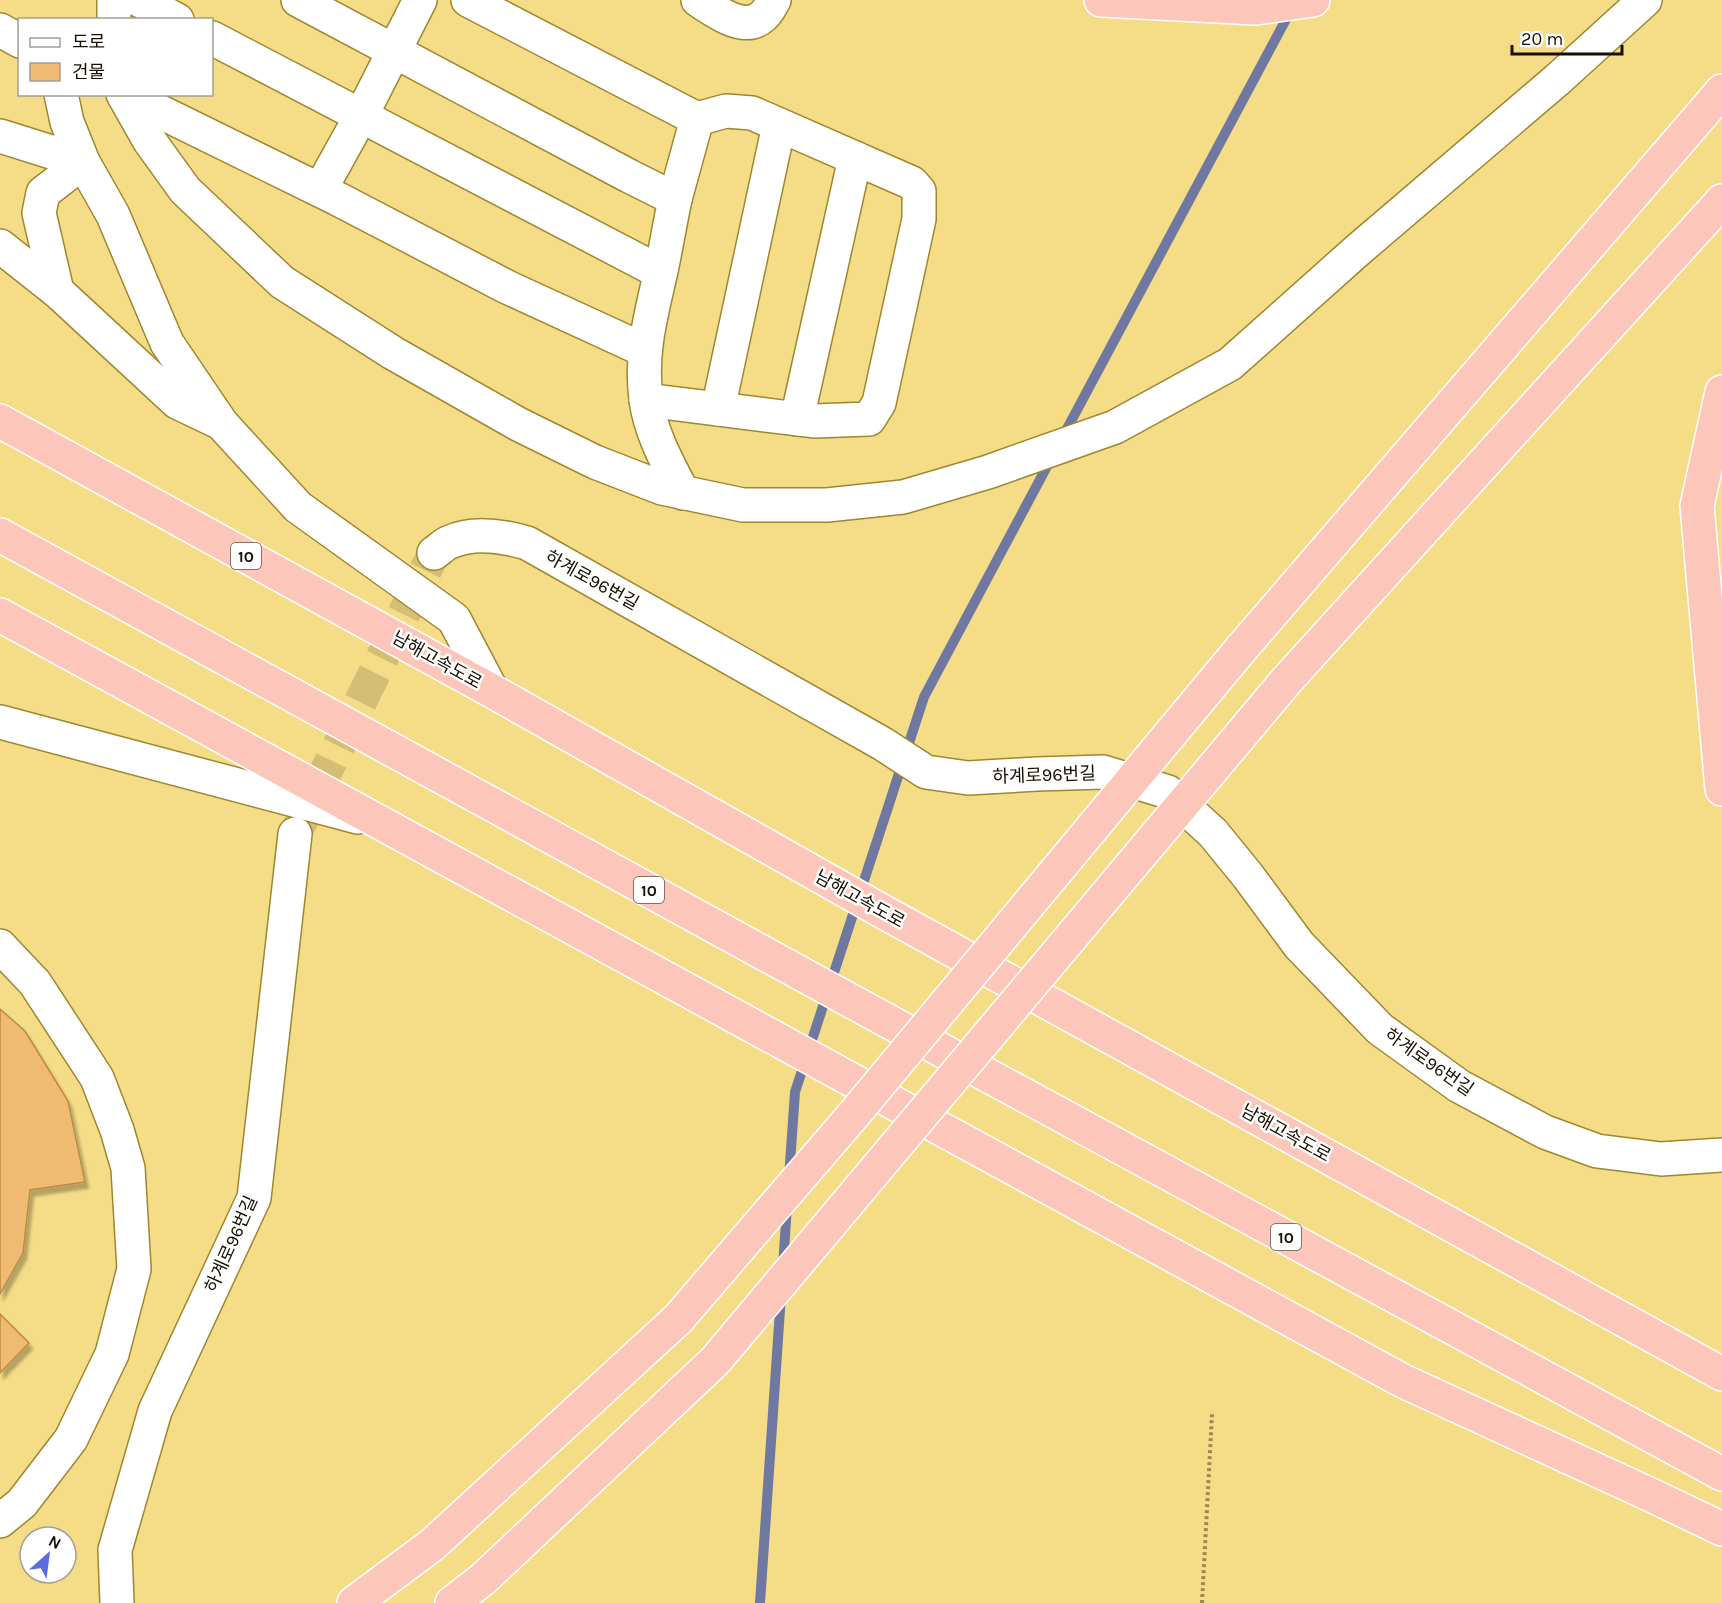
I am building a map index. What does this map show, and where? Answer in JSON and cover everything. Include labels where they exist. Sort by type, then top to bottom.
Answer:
[{"type":"highway","points":[[1101,0],[1256,8],[1313,0]]},
{"type":"highway","points":[[354,1603],[432,1545],[678,1319],[855,1113],[1241,649],[1722,91]]},
{"type":"highway","points":[[452,1603],[483,1579],[715,1361],[1287,680],[1722,201]]},
{"type":"highway","points":[[1722,392],[1697,506],[1722,789]]},
{"type":"highway","name":"남해고속도로","points":[[0,421],[492,691],[880,910],[1722,1374]]},
{"type":"highway","name":"10","points":[[0,534],[1722,1474]]},
{"type":"highway","points":[[0,615],[389,825],[1403,1381],[1722,1529]]},
{"type":"street","points":[[114,0],[114,18]]},
{"type":"street","points":[[139,0],[173,18]]},
{"type":"street","points":[[298,0],[675,199]]},
{"type":"street","points":[[320,190],[361,116],[420,0]]},
{"type":"street","points":[[468,0],[697,119],[726,111],[752,113],[912,183],[920,191],[920,219],[882,391],[879,402],[869,419],[814,422],[646,400]]},
{"type":"street","points":[[698,0],[731,20],[748,22],[763,18],[774,0]]},
{"type":"street","points":[[125,96],[149,140],[185,190],[282,282],[393,353],[518,424],[596,462],[662,488],[743,505],[827,505],[903,497],[988,472],[1114,427],[1230,364],[1359,249],[1557,80],[1645,0]]},
{"type":"street","points":[[0,30],[18,40]]},
{"type":"street","points":[[213,39],[660,273]]},
{"type":"street","points":[[61,96],[67,122],[83,162],[113,215],[167,343],[222,424],[297,507],[453,619],[492,691]]},
{"type":"street","points":[[128,96],[320,190],[507,287],[644,350]]},
{"type":"street","points":[[683,493],[666,459],[646,400],[644,350],[651,306],[675,199],[697,119]]},
{"type":"street","points":[[718,409],[779,125]]},
{"type":"street","points":[[0,136],[83,162]]},
{"type":"street","points":[[797,419],[855,158]]},
{"type":"street","points":[[57,291],[39,213],[43,193],[83,162]]},
{"type":"street","points":[[0,246],[57,291],[177,402],[222,424]]},
{"type":"street","name":"하계로96번길","points":[[434,553],[450,542],[474,536],[502,536],[527,543],[883,744],[926,772],[968,778],[1103,772],[1168,792],[1213,833],[1299,945],[1380,1029],[1459,1086],[1545,1132],[1597,1151],[1661,1159],[1722,1155]]},
{"type":"street","points":[[0,722],[389,825]]},
{"type":"street","name":"하계로96번길","points":[[117,1603],[115,1550],[155,1411],[254,1198],[295,834]]},
{"type":"street","points":[[0,946],[35,982],[97,1078],[117,1130],[128,1168],[134,1269],[112,1354],[71,1439],[22,1503],[0,1521]]},
{"type":"path","points":[[1202,1603],[1212,1414]]},
{"type":"building","points":[[0,1009],[25,1031],[68,1101],[85,1182],[30,1190],[23,1253],[0,1294]]},
{"type":"building","points":[[0,1314],[29,1343],[0,1373]]},
{"type":"waterway","points":[[1062,438],[1291,10]]},
{"type":"waterway","points":[[789,1178],[795,1092],[924,697],[1052,457]]},
{"type":"waterway","points":[[783,1267],[787,1205]]},
{"type":"waterway","points":[[760,1603],[781,1295]]},
{"type":"tunnel","points":[[295,834],[434,553]]}]
